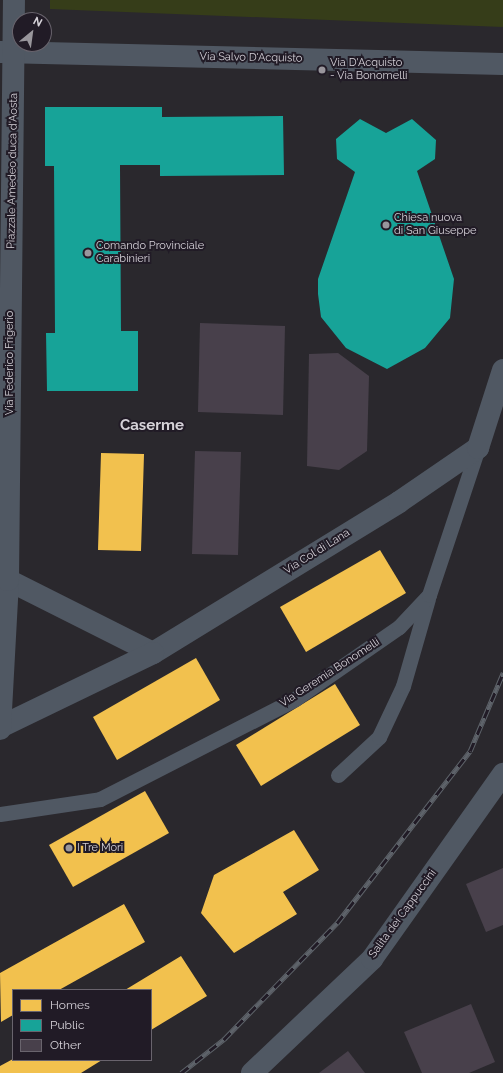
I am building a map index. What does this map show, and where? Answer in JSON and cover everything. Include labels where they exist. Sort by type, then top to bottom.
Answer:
[{"type":"street","name":"Piazzale Amedeo duca d'Aosta","points":[[5,290],[7,52],[14,0]]},
{"type":"street","name":"Via Salvo D'Acquisto","points":[[7,52],[503,64]]},
{"type":"street","name":"Via Federico Frigerio","points":[[5,290],[8,580]]},
{"type":"street","name":"Via Geremia Bonomelli","points":[[478,448],[503,370]]},
{"type":"street","name":"Via Col di Lana","points":[[8,580],[0,728],[153,653],[399,502],[478,448]]},
{"type":"street","points":[[8,580],[153,653]]},
{"type":"street","name":"Salita dei Cappuccini","points":[[252,1073],[372,959],[503,774]]},
{"type":"lane","name":"Via Geremia Bonomelli","points":[[0,814],[100,800],[295,699],[399,628],[429,595],[478,448]]},
{"type":"lane","points":[[338,775],[379,737],[403,686],[429,595]]},
{"type":"green space","points":[[50,0],[503,0],[503,27],[50,9]]},
{"type":"building: Homes","points":[[101,453],[144,454],[141,551],[98,550]]},
{"type":"building: Homes","points":[[380,550],[406,593],[306,652],[280,607]]},
{"type":"building: Homes","points":[[196,658],[220,700],[117,760],[93,717]]},
{"type":"building: Homes","points":[[335,684],[360,725],[261,786],[236,745]]},
{"type":"building: Homes","points":[[145,791],[169,833],[73,887],[49,845]]},
{"type":"building: Homes","points":[[294,830],[319,870],[283,892],[297,914],[234,953],[201,913],[214,875]]},
{"type":"building: Homes","points":[[124,904],[145,942],[61,989],[12,989],[12,1016],[1,1022],[0,973]]},
{"type":"building: Homes","points":[[181,956],[207,996],[152,1029],[152,989],[127,989]]},
{"type":"building: Homes","points":[[12,1060],[12,1061],[100,1061],[81,1073],[0,1073],[0,1066]]},
{"type":"building: Public","name":"Comando Provinciale Carabinieri","points":[[45,107],[162,107],[162,117],[283,116],[284,175],[160,176],[160,165],[120,165],[121,331],[138,331],[138,391],[47,391],[46,333],[55,333],[54,166],[45,166]]},
{"type":"building: Public","name":"Chiesa nuova di San Giuseppe","points":[[360,119],[386,133],[412,119],[436,140],[435,159],[417,171],[454,279],[450,318],[425,348],[387,369],[346,348],[321,317],[318,294],[318,279],[355,172],[337,159],[336,139]]},
{"type":"building: Other","points":[[200,323],[285,326],[283,415],[198,412]]},
{"type":"building: Other","points":[[338,353],[369,376],[367,451],[339,470],[307,466],[309,354]]},
{"type":"building: Other","points":[[195,451],[241,452],[238,555],[192,554]]},
{"type":"building: Other","points":[[503,868],[503,925],[486,932],[466,884]]},
{"type":"building: Other","points":[[471,1004],[495,1062],[469,1073],[422,1073],[404,1032]]},
{"type":"building: Other","points":[[348,1051],[365,1073],[319,1073]]},
{"type":"railway","points":[[181,1073],[224,1039],[337,923],[470,751],[503,673]]},
{"type":"place","name":"Via D'Acquisto - Via Bonomelli","points":[[322,70]]},
{"type":"place","name":"Chiesa nuova di San Giuseppe","points":[[386,225]]},
{"type":"place","name":"Comando Provinciale Carabinieri","points":[[88,253]]},
{"type":"place","name":"I Tre Mori","points":[[69,848]]},
{"type":"district","name":"Caserme","points":[[152,426]]}]
